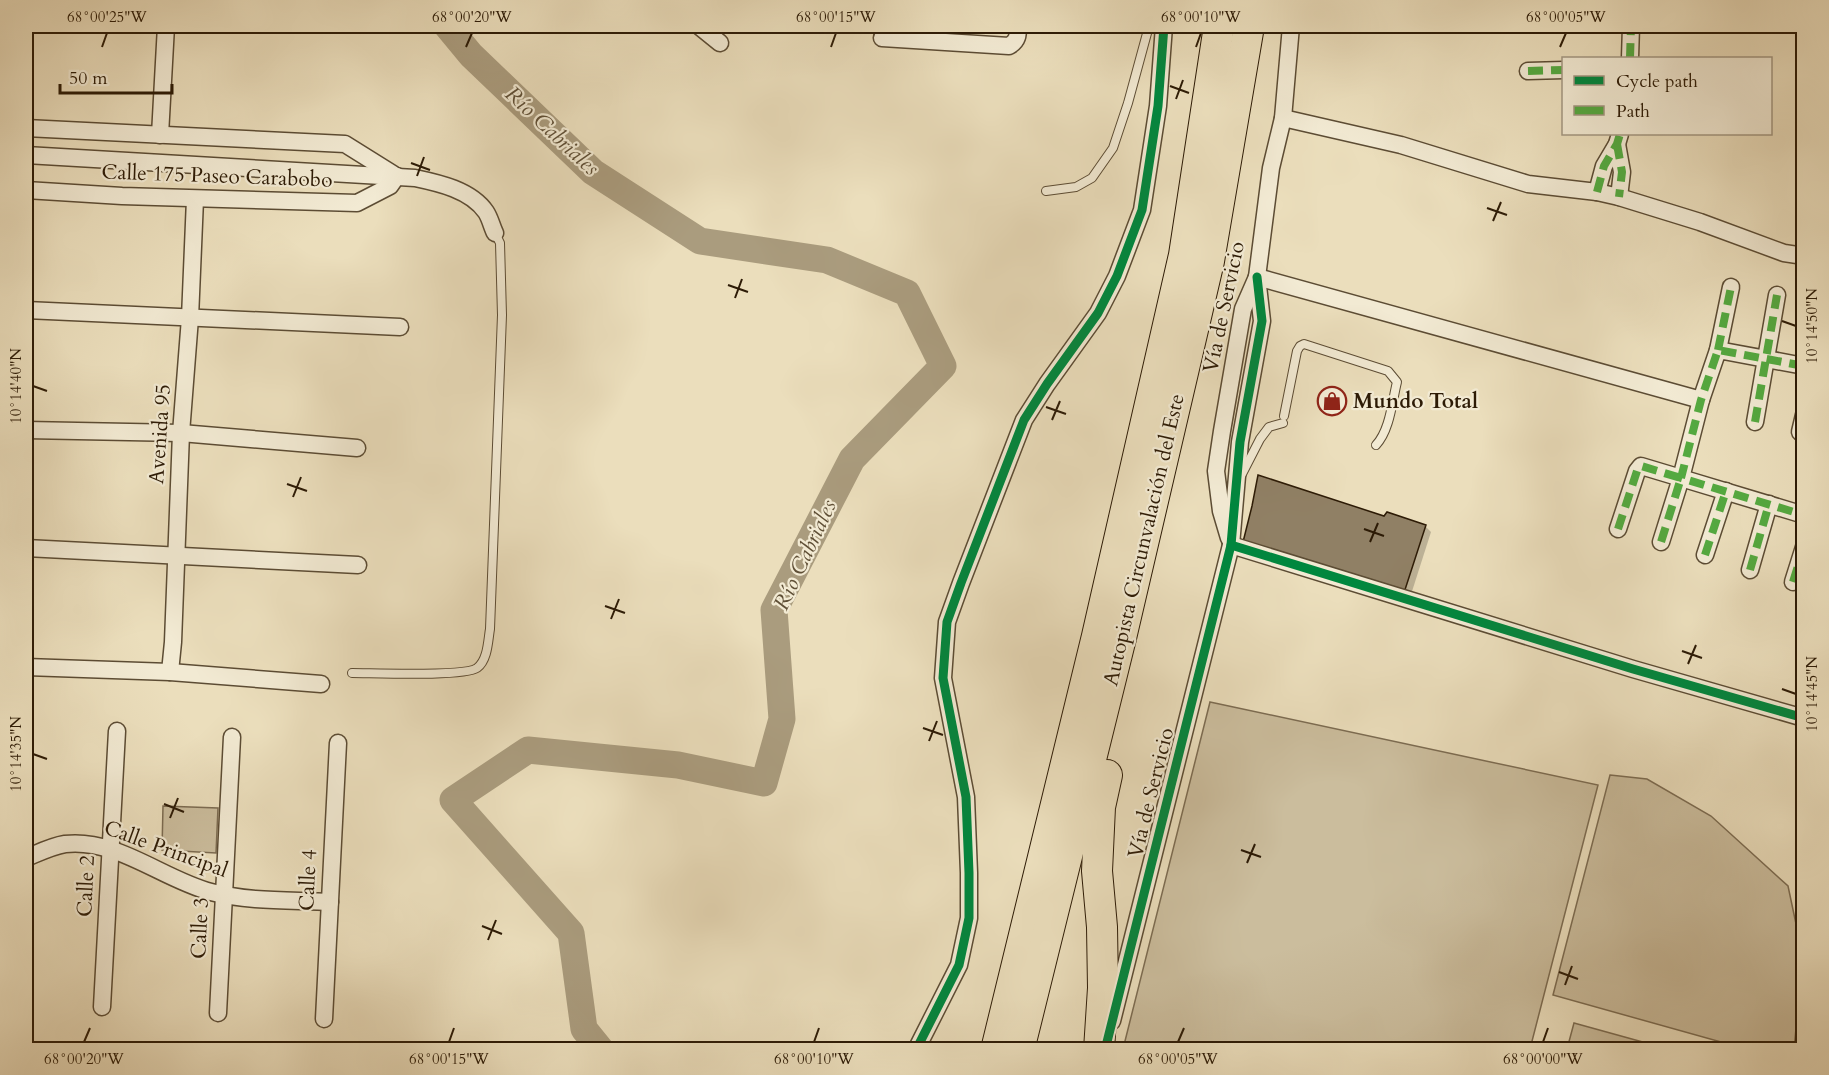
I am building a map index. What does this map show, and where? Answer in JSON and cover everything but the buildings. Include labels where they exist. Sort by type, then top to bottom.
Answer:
[{"type":"highway","name":"Autopista Circunvalación del Este","points":[[996,1050],[1098,636],[1184,255],[1220,26]]},
{"type":"highway","name":"Autopista Circunvalación del Este","points":[[1019,1050],[1123,629],[1209,261],[1249,26]]},
{"type":"highway","points":[[1099,1050],[1103,987],[1102,927],[1097,871],[1100,807],[1113,747],[1122,676],[1123,629]]},
{"type":"street","points":[[160,135],[166,26]]},
{"type":"street","points":[[699,26],[720,43]]},
{"type":"street","points":[[882,38],[1009,46],[1018,36],[1018,26]]},
{"type":"street","points":[[916,1050],[959,965],[969,918],[966,798],[943,678],[947,622],[1024,420],[1098,313],[1117,276],[1142,210],[1158,106],[1164,26]]},
{"type":"street","name":"Vía de Servicio","points":[[1105,1050],[1231,545],[1221,511],[1216,471],[1244,309],[1257,277],[1271,168],[1283,118],[1291,26]]},
{"type":"street","points":[[1630,57],[1631,26]]},
{"type":"street","points":[[1528,71],[1562,70]]},
{"type":"street","points":[[1283,118],[1401,145],[1528,184],[1597,192],[1619,197],[1700,222],[1784,253],[1803,256]]},
{"type":"street","name":"Calle 175 Paseo Carabobo","points":[[26,128],[345,144],[397,176]]},
{"type":"street","points":[[1597,192],[1604,166],[1618,139]]},
{"type":"street","points":[[1618,139],[1622,172],[1619,197]]},
{"type":"street","name":"Calle 175 Paseo Carabobo","points":[[26,155],[397,176]]},
{"type":"street","points":[[397,176],[439,183],[461,192],[474,200],[486,212],[495,233]]},
{"type":"street","name":"Calle 175 Paseo Carabobo","points":[[26,190],[195,199],[357,203],[390,186],[397,176]]},
{"type":"street","name":"Avenida 95","points":[[170,672],[174,642],[181,433],[190,318],[195,199]]},
{"type":"street","points":[[1701,400],[1257,277],[1262,321],[1240,442],[1231,545],[1633,669],[1803,718]]},
{"type":"street","points":[[1661,542],[1681,478],[1701,400],[1718,350],[1731,287]]},
{"type":"street","points":[[1755,422],[1777,295]]},
{"type":"street","points":[[26,310],[400,327]]},
{"type":"street","points":[[1718,350],[1803,366]]},
{"type":"street","points":[[1800,432],[1803,416]]},
{"type":"street","points":[[26,430],[181,433],[357,448]]},
{"type":"street","points":[[1222,430],[1240,442]]},
{"type":"street","points":[[1618,529],[1637,471],[1641,466],[1803,515]]},
{"type":"street","points":[[1705,555],[1726,491]]},
{"type":"street","points":[[1750,570],[1769,504]]},
{"type":"street","points":[[1793,582],[1803,547]]},
{"type":"street","points":[[26,548],[358,565]]},
{"type":"street","points":[[26,667],[170,672],[321,684]]},
{"type":"street","name":"Calle 2","points":[[102,1007],[117,731]]},
{"type":"street","name":"Calle 3","points":[[218,1013],[232,737]]},
{"type":"street","name":"Calle 4","points":[[324,1019],[338,743]]},
{"type":"street","name":"Calle Principal","points":[[26,858],[63,844],[89,843],[208,891],[224,895],[240,898],[330,902]]},
{"type":"lane","points":[[1046,191],[1076,187],[1092,178],[1113,148],[1149,26]]},
{"type":"lane","points":[[352,673],[442,674],[477,668],[485,656],[490,628],[502,315],[500,243],[495,233]]},
{"type":"lane","points":[[1238,482],[1260,439],[1269,427],[1283,420],[1297,351],[1304,344],[1388,371],[1393,376],[1397,382],[1388,420],[1381,439],[1376,445]]},
{"type":"lane","points":[[1229,390],[1247,403]]},
{"type":"shaded area","points":[[1210,702],[1598,785],[1530,1049],[1123,1049]]},
{"type":"shaded area","points":[[1610,775],[1647,779],[1711,816],[1788,886],[1803,957],[1794,1049],[1746,1049],[1553,995]]},
{"type":"shaded area","points":[[163,806],[218,808],[216,853],[162,850]]},
{"type":"shaded area","points":[[1574,1023],[1668,1049],[1567,1049]]},
{"type":"waterway","name":"Río Cabriales","points":[[447,26],[471,55],[593,172],[700,241],[827,260],[907,293],[943,366],[852,459],[774,610],[782,719],[764,783],[678,765],[528,750],[453,800],[571,933],[584,1029],[601,1050]]},
{"type":"marked path","points":[[1630,57],[1631,26]]},
{"type":"marked path","points":[[1528,71],[1562,70]]},
{"type":"marked path","points":[[1597,192],[1604,166],[1620,135]]},
{"type":"marked path","points":[[1617,144],[1622,172],[1619,197]]},
{"type":"marked path","points":[[1718,350],[1731,287]]},
{"type":"marked path","points":[[1755,422],[1777,295]]},
{"type":"marked path","points":[[1804,366],[1718,350],[1701,400],[1681,478],[1804,515]]},
{"type":"marked path","points":[[1800,432],[1804,415]]},
{"type":"marked path","points":[[1618,529],[1637,471],[1641,466],[1681,478],[1661,542]]},
{"type":"marked path","points":[[1705,555],[1726,491]]},
{"type":"marked path","points":[[1750,570],[1769,504]]},
{"type":"marked path","points":[[1793,582],[1804,547]]},
{"type":"cycle path","points":[[916,1050],[959,965],[969,918],[966,797],[943,678],[947,622],[1024,420],[1098,313],[1117,276],[1142,210],[1158,106],[1164,26]]},
{"type":"cycle path","points":[[1105,1050],[1231,545],[1240,442],[1262,321],[1257,277]]},
{"type":"cycle path","points":[[1231,545],[1633,669],[1804,718]]},
{"type":"place","name":"Mundo Total","points":[[1332,401]]}]
